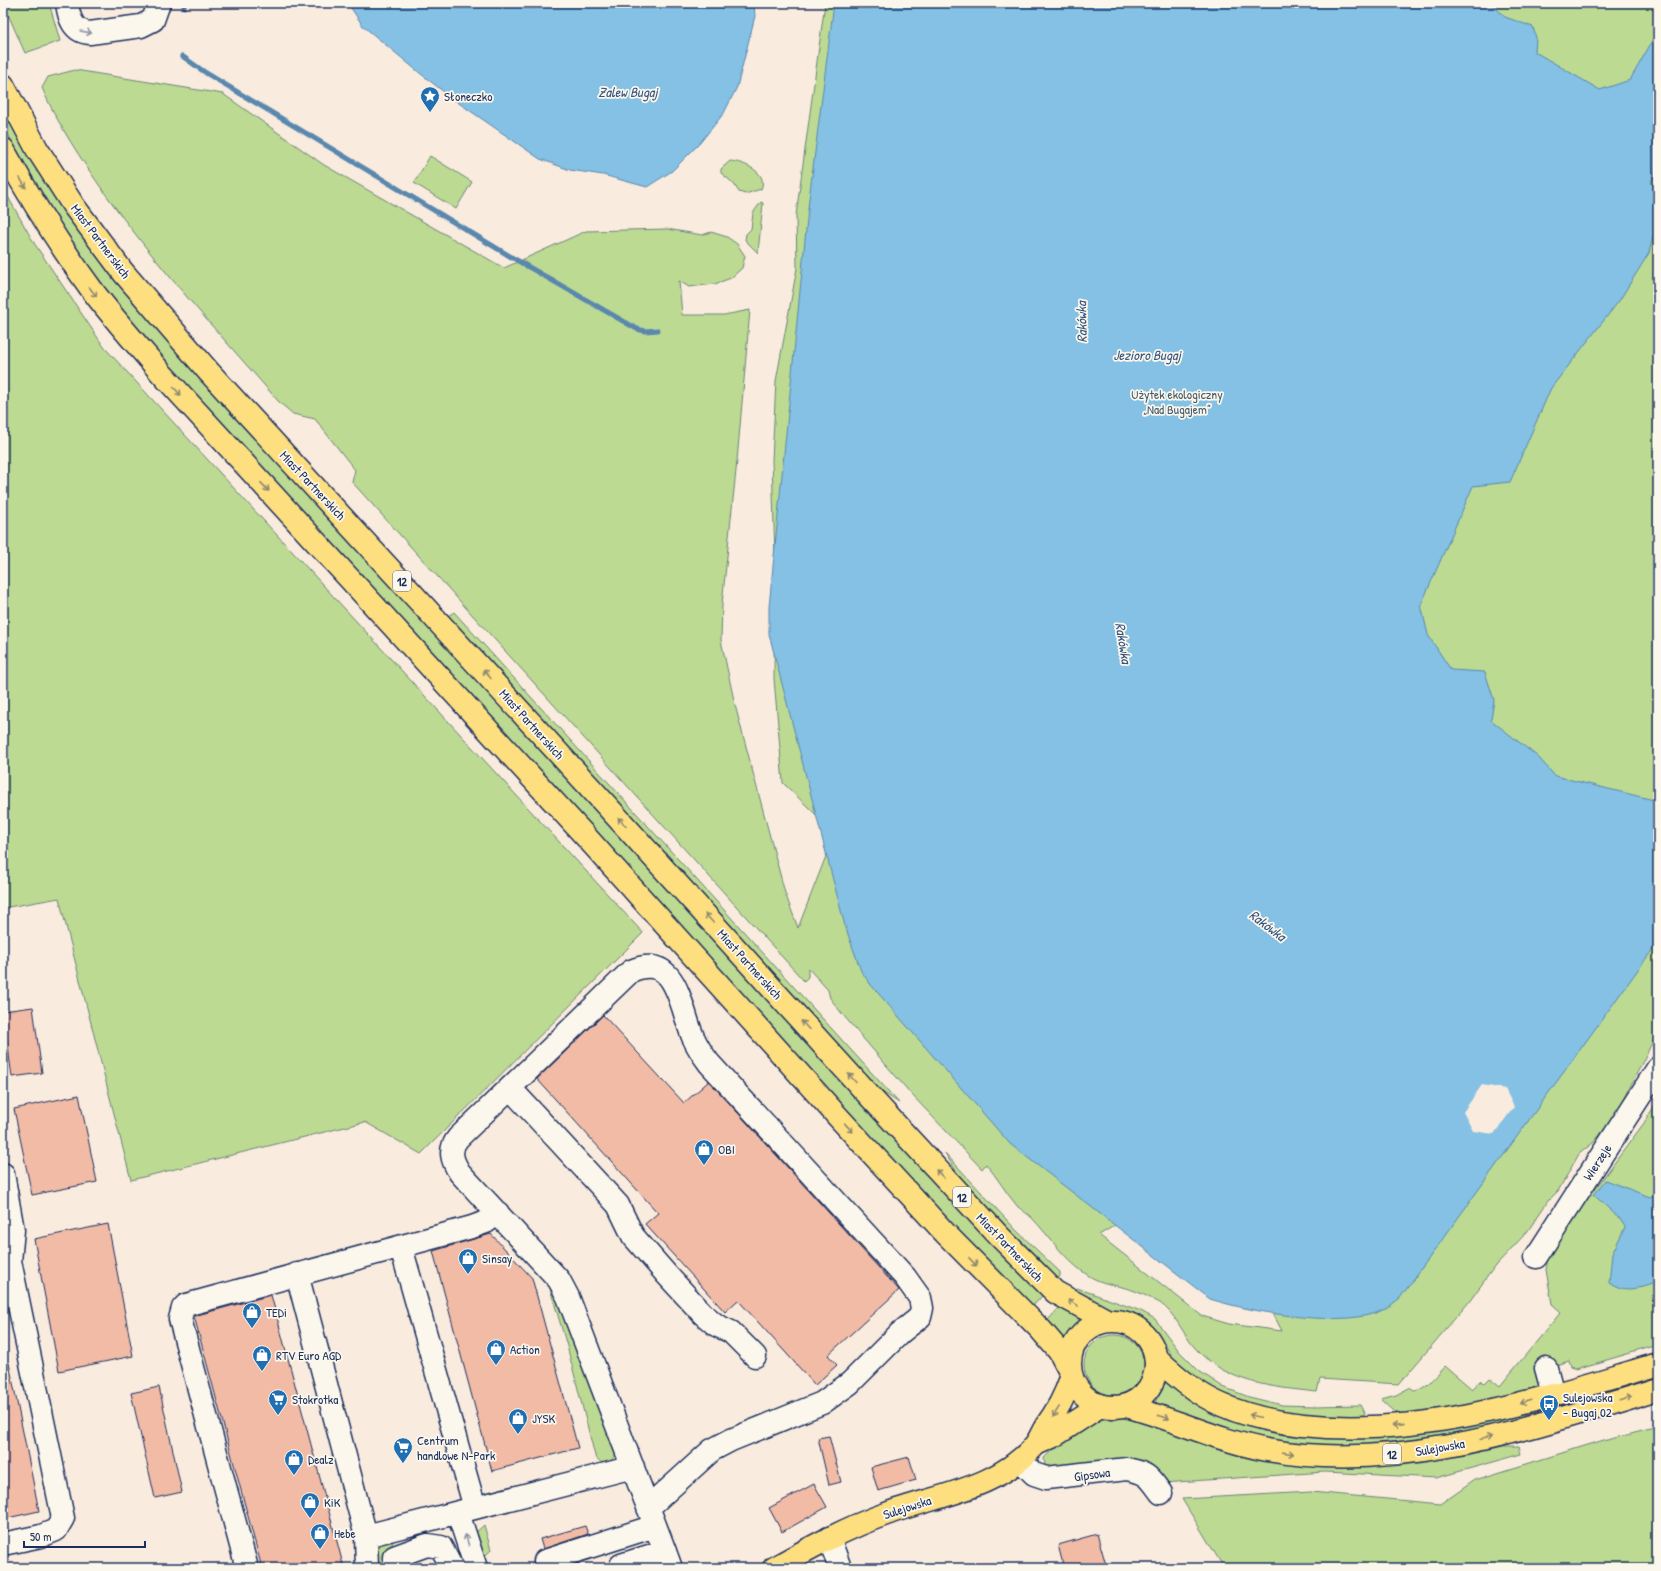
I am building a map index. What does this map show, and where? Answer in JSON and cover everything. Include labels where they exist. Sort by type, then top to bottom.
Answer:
[{"type":"main road","name":"Miast Partnerskich","points":[[3,85],[34,142],[73,205],[123,272],[209,372],[597,795],[857,1083],[998,1236],[1055,1292],[1108,1321]]},
{"type":"main road","name":"12","points":[[3,149],[46,222],[78,270],[108,311],[162,374],[588,839],[840,1119],[952,1239],[1041,1330],[1059,1351],[1079,1392],[1085,1398],[1100,1406],[1118,1408],[1138,1400],[1148,1391],[1155,1375],[1156,1358],[1150,1341],[1138,1329],[1123,1322],[1108,1321]]},
{"type":"main road","points":[[1070,1374],[1070,1355],[1076,1341],[1086,1330],[1108,1321]]},
{"type":"main road","name":"Sulejowska","points":[[1156,1358],[1193,1389],[1221,1405],[1236,1411],[1272,1420],[1321,1426],[1376,1426],[1437,1421],[1489,1411],[1658,1364]]},
{"type":"main road","name":"Sulejowska","points":[[774,1568],[829,1538],[885,1514],[982,1483],[1020,1460],[1036,1444],[1065,1396],[1070,1374]]},
{"type":"main road","name":"Sulejowska","points":[[1126,1406],[1250,1447],[1305,1456],[1361,1457],[1417,1451],[1478,1440],[1658,1389]]},
{"type":"main road","name":"Sulejowska","points":[[1036,1444],[1054,1436],[1100,1406]]},
{"type":"street","points":[[67,3],[70,21],[75,27],[84,33],[141,26],[153,20],[159,3]]},
{"type":"street","points":[[545,1561],[570,1561],[652,1517],[712,1450],[731,1440],[822,1403],[850,1383],[900,1333],[920,1317],[922,1308],[920,1298],[905,1277],[709,1063],[693,1037],[673,981],[658,968],[643,966],[631,971],[458,1138],[454,1143],[452,1151],[455,1166],[460,1173],[559,1280],[568,1297],[633,1467],[652,1517],[668,1560],[617,1567]]},
{"type":"street","name":"Wierzeje","points":[[1536,1257],[1658,1068]]},
{"type":"street","points":[[510,1088],[618,1205],[633,1236],[667,1275],[703,1314],[716,1325],[731,1332],[755,1356]]},
{"type":"street","points":[[3,1174],[12,1217],[13,1230],[10,1261],[63,1518],[56,1530],[41,1536],[3,1544]]},
{"type":"street","points":[[247,1568],[180,1319],[186,1305],[472,1227],[486,1222],[498,1213]]},
{"type":"street","points":[[401,1247],[467,1511],[476,1568]]},
{"type":"street","points":[[297,1274],[366,1536],[368,1568]]},
{"type":"street","points":[[1546,1368],[1553,1394]]},
{"type":"street","name":"Gipsowa","points":[[1020,1460],[1034,1474],[1046,1478],[1127,1469],[1138,1471],[1148,1475],[1161,1493]]},
{"type":"street","points":[[366,1536],[633,1467]]},
{"type":"street","points":[[829,1538],[840,1568]]},
{"type":"street","points":[[395,1562],[427,1545],[441,1547],[452,1568]]},
{"type":"green space","points":[[3,3],[49,3],[60,41],[25,53]]},
{"type":"green space","name":"Jezioro Bugaj","points":[[825,3],[1658,3],[1658,1031],[1622,1103],[1607,1126],[1594,1142],[1579,1154],[1558,1191],[1548,1201],[1527,1232],[1495,1266],[1469,1302],[1399,1384],[1320,1379],[1317,1392],[1252,1382],[1222,1369],[1208,1360],[1195,1348],[1175,1318],[1166,1307],[1160,1303],[1133,1290],[1094,1279],[1080,1270],[1032,1218],[1018,1207],[986,1164],[982,1169],[912,1095],[843,1015],[830,998],[828,990],[808,968],[808,977],[804,981],[352,482],[355,470],[315,419],[293,414],[279,402],[211,325],[145,247],[104,192],[78,154],[48,102],[42,88],[48,77],[75,70],[223,94],[324,165],[504,268],[586,231],[667,229],[702,235],[711,232],[727,237],[737,244],[745,256],[742,268],[731,278],[715,284],[689,287],[679,281],[682,315],[724,315],[750,310],[737,461],[722,604],[721,640],[735,705],[785,893],[798,928],[835,833],[783,783],[774,679],[775,558],[772,460],[776,381],[797,268],[796,215]],"holes":[[[1158,1199],[1250,1269],[1282,1331],[1229,1324],[1202,1316],[1099,1235]]]},
{"type":"green space","points":[[3,107],[30,156],[1043,1295],[1033,1306],[983,1257],[889,1157],[592,826],[229,432],[131,322],[98,281],[68,237],[22,160],[3,125]]},
{"type":"green space","points":[[430,156],[472,182],[456,209],[414,183]]},
{"type":"green space","points":[[730,161],[748,166],[758,173],[762,183],[761,189],[745,194],[739,192],[733,183],[721,173],[721,169]]},
{"type":"green space","points":[[3,188],[34,243],[104,347],[643,933],[421,1154],[365,1122],[131,1180],[59,898],[3,908]]},
{"type":"green space","points":[[761,202],[763,203],[758,253],[745,240],[746,234],[751,229],[753,213]]},
{"type":"green space","points":[[454,612],[899,1103],[875,1087],[448,616]]},
{"type":"green space","points":[[1658,1100],[1658,1345],[1576,1369],[1570,1367],[1568,1361],[1556,1365],[1538,1387],[1526,1393],[1403,1416],[1394,1411],[1381,1399],[1396,1395],[1409,1388],[1416,1392],[1427,1385],[1445,1366],[1472,1389],[1481,1381],[1485,1383],[1490,1378],[1500,1386],[1561,1312],[1552,1304],[1546,1270],[1548,1256],[1561,1235],[1644,1123]]},
{"type":"green space","points":[[945,1153],[1017,1231],[1060,1272],[1058,1279],[993,1217],[962,1181]]},
{"type":"green space","points":[[548,1282],[555,1292],[617,1451],[613,1459],[608,1463],[598,1460],[595,1456],[567,1346]]},
{"type":"green space","points":[[1077,1288],[1141,1311],[1155,1319],[1179,1351],[1199,1371],[1223,1387],[1249,1397],[1282,1405],[1361,1405],[1365,1413],[1360,1417],[1320,1417],[1296,1415],[1264,1409],[1233,1399],[1204,1384],[1191,1375],[1179,1364],[1171,1354],[1159,1333],[1146,1320],[1135,1315],[1094,1303],[1074,1292]]},
{"type":"green space","points":[[1060,1307],[1080,1320],[1063,1339],[1047,1321]]},
{"type":"green space","points":[[1114,1335],[1131,1340],[1139,1348],[1144,1365],[1139,1382],[1131,1390],[1114,1395],[1097,1390],[1089,1382],[1084,1365],[1089,1348],[1097,1340]]},
{"type":"green space","points":[[1167,1380],[1227,1417],[1498,1420],[1603,1391],[1604,1394],[1507,1423],[1423,1442],[1334,1448],[1247,1437],[1154,1404]]},
{"type":"green space","points":[[1139,1418],[1240,1455],[1284,1462],[1497,1447],[1520,1447],[1522,1454],[1436,1478],[1325,1472],[1162,1483],[1050,1471],[1045,1465],[1044,1458],[1052,1450],[1096,1420]]},
{"type":"green space","points":[[1658,1426],[1658,1568],[1224,1568],[1182,1499],[1311,1492],[1441,1504],[1475,1480],[1607,1439]]},
{"type":"green space","points":[[484,1525],[491,1550],[481,1560],[472,1536]]},
{"type":"green space","points":[[394,1540],[388,1552],[392,1568],[376,1568],[377,1544]]},
{"type":"water","name":"Zalew Bugaj","points":[[345,3],[754,3],[755,16],[737,87],[724,113],[699,144],[672,171],[647,187],[603,175],[570,170],[540,159],[453,99],[421,74],[363,26],[351,8]]},
{"type":"water","name":"Jezioro Bugaj","points":[[834,3],[1491,3],[1505,17],[1533,27],[1536,38],[1535,52],[1600,90],[1630,80],[1658,31],[1658,165],[1651,182],[1658,192],[1658,216],[1649,253],[1619,301],[1551,388],[1510,482],[1473,486],[1421,605],[1428,635],[1451,670],[1485,672],[1494,700],[1491,720],[1538,757],[1555,776],[1658,801],[1658,942],[1400,1298],[1385,1309],[1368,1315],[1347,1318],[1298,1317],[1249,1309],[1210,1299],[1010,1144],[871,985],[861,971],[845,926],[769,634],[769,607],[809,199]]},
{"type":"water","points":[[1605,1180],[1650,1197],[1658,1192],[1658,1282],[1639,1288],[1627,1289],[1615,1286],[1609,1282],[1612,1254],[1625,1227],[1620,1219],[1594,1195]]},
{"type":"pier","points":[[1482,1085],[1505,1089],[1514,1107],[1494,1134],[1473,1131],[1463,1112]]},
{"type":"building","points":[[33,1007],[42,1073],[12,1077],[3,1011]]},
{"type":"building","name":"OBI","points":[[603,1015],[684,1103],[709,1081],[899,1290],[828,1355],[837,1365],[815,1385],[738,1300],[725,1312],[645,1224],[658,1213],[537,1079]]},
{"type":"building","points":[[79,1095],[97,1182],[32,1195],[14,1109]]},
{"type":"building","points":[[108,1224],[133,1356],[59,1371],[34,1239]]},
{"type":"building","points":[[491,1234],[532,1278],[578,1448],[492,1471],[433,1251]]},
{"type":"building","points":[[271,1295],[344,1568],[262,1568],[194,1316]]},
{"type":"building","points":[[3,1363],[9,1363],[39,1511],[3,1519]]},
{"type":"building","points":[[159,1387],[182,1492],[155,1498],[131,1393]]},
{"type":"building","points":[[829,1436],[841,1482],[829,1485],[818,1438]]},
{"type":"building","points":[[909,1457],[916,1480],[878,1491],[871,1467]]},
{"type":"building","points":[[814,1484],[827,1507],[782,1532],[769,1508]]},
{"type":"building","points":[[585,1526],[588,1534],[543,1549],[540,1539]]},
{"type":"building","points":[[1097,1534],[1107,1568],[1064,1568],[1058,1545]]},
{"type":"waterway","points":[[182,56],[206,73],[513,258],[637,329],[645,331],[658,330]]},
{"type":"place","name":"Słoneczko","points":[[430,113]]},
{"type":"place","name":"OBI","points":[[704,1166]]},
{"type":"place","name":"Sinsay","points":[[468,1275]]},
{"type":"place","name":"TEDi","points":[[252,1329]]},
{"type":"place","name":"Action","points":[[496,1366]]},
{"type":"place","name":"RTV Euro AGD","points":[[262,1372]]},
{"type":"place","name":"Stokrotka","points":[[278,1416]]},
{"type":"place","name":"Sulejowska - Bugaj 02","points":[[1549,1421]]},
{"type":"place","name":"JYSK","points":[[518,1435]]},
{"type":"place","name":"Centrum handlowe N-Park","points":[[403,1464]]},
{"type":"place","name":"Dealz","points":[[294,1476]]},
{"type":"place","name":"KiK","points":[[310,1519]]},
{"type":"place","name":"Hebe","points":[[320,1550]]},
{"type":"water label","name":"Rakówka","points":[[1081,322]]},
{"type":"water label","name":"Rakówka","points":[[1124,643]]},
{"type":"water label","name":"Rakówka","points":[[1268,925]]},
{"type":"park label","name":"Użytek ekologiczny „Nad Bugajem”","points":[[1177,402]]}]
